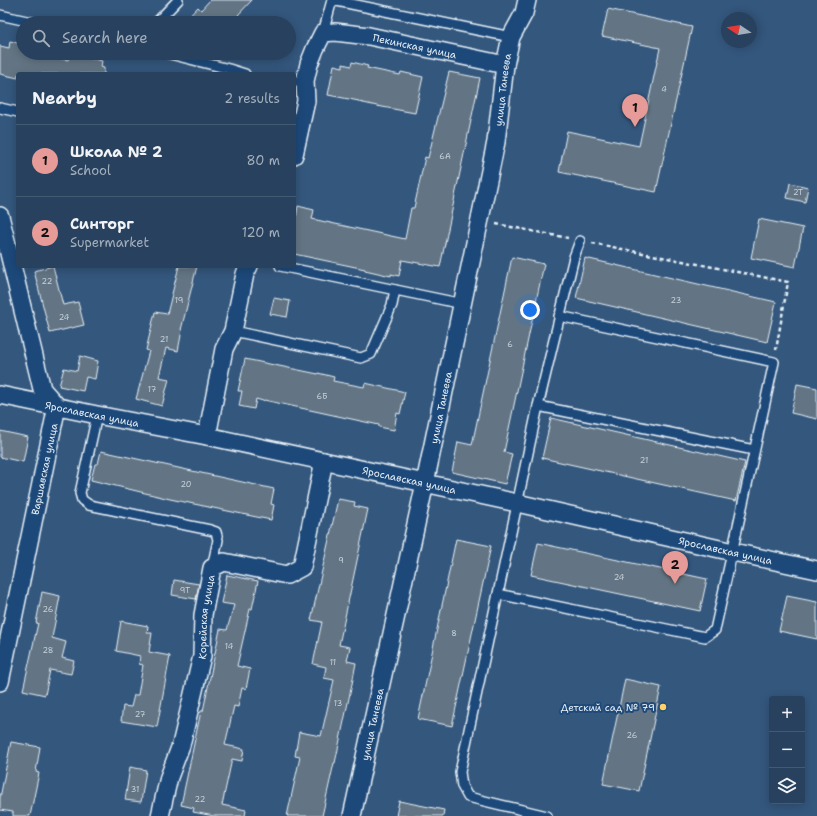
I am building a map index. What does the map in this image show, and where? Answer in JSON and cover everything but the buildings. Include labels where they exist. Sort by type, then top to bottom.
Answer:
[{"type":"street","name":"улица Танеева","points":[[352,816],[425,483],[480,221],[496,142],[505,65],[511,37],[524,13],[527,0]]},
{"type":"street","name":"Пекинская улица","points":[[324,33],[335,32],[369,36],[505,65]]},
{"type":"street","points":[[296,146],[306,101],[299,81],[324,33]]},
{"type":"street","points":[[0,216],[42,389],[57,406]]},
{"type":"street","points":[[207,436],[224,349],[233,331],[244,274],[248,268]]},
{"type":"street","name":"Ярославская улица","points":[[0,395],[207,436],[817,570]]},
{"type":"street","name":"Варшавская улица","points":[[0,682],[4,638],[57,406]]},
{"type":"street","name":"Корейская улица","points":[[160,816],[169,777],[181,745],[202,656],[203,615],[212,568],[224,562],[288,575],[302,567],[324,462]]},
{"type":"lane","points":[[163,16],[178,0]]},
{"type":"lane","points":[[324,33],[332,0],[511,37]]},
{"type":"lane","points":[[0,15],[16,19]]},
{"type":"lane","points":[[194,60],[239,72]]},
{"type":"lane","points":[[0,108],[16,112]]},
{"type":"lane","points":[[547,816],[468,797],[462,786],[460,772],[538,406],[574,257],[580,241]]},
{"type":"lane","points":[[290,268],[462,304]]},
{"type":"lane","points":[[233,331],[361,358],[371,354],[392,305],[395,290]]},
{"type":"lane","points":[[498,594],[705,637],[715,630],[733,552],[774,362],[559,316]]},
{"type":"lane","points":[[538,406],[754,450]]},
{"type":"lane","points":[[97,415],[80,493],[82,500],[89,505],[216,532],[218,540],[212,568]]},
{"type":"path","points":[[480,221],[788,282],[774,362]]},
{"type":"place","name":"Школа № 2","points":[[635,127]]},
{"type":"place","name":"Синторг","points":[[675,584]]},
{"type":"place","name":"Детский сад № 79","points":[[663,707]]}]
